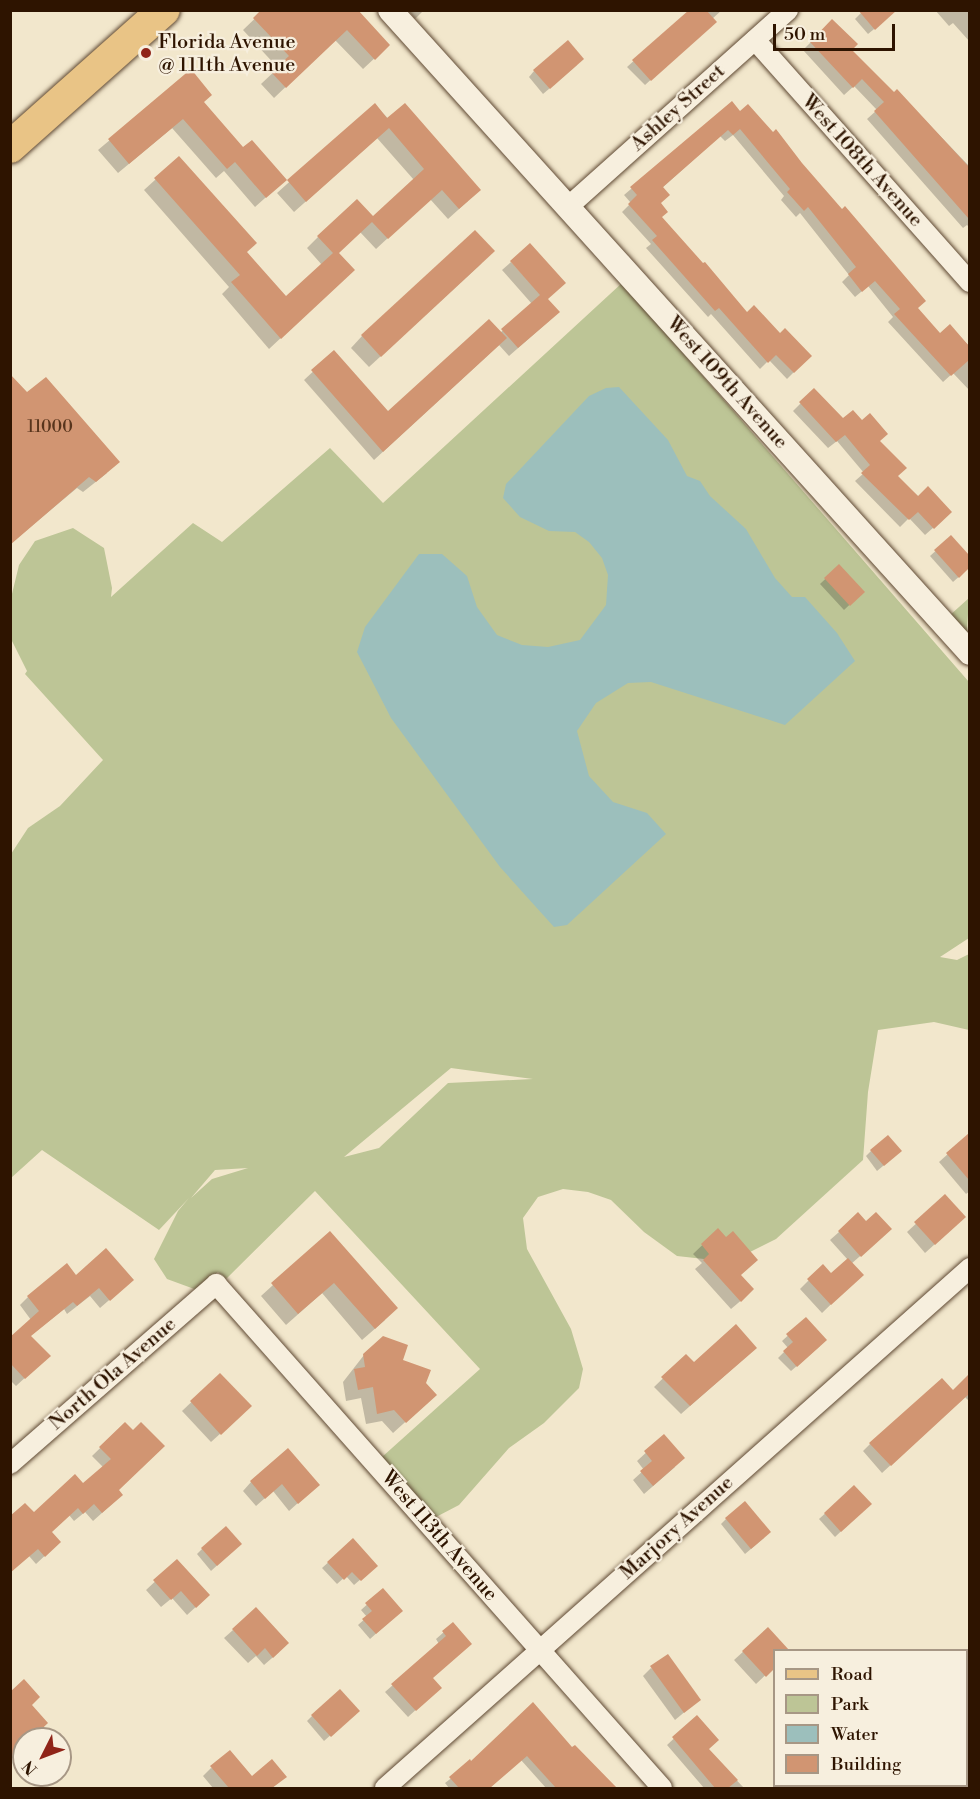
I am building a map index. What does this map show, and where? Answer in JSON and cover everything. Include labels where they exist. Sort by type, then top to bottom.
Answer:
[{"type":"main road","points":[[10,147],[164,10]]},
{"type":"street","name":"West 109th Avenue","points":[[390,10],[569,206],[969,653]]},
{"type":"street","name":"Ashley Street","points":[[569,206],[788,10]]},
{"type":"street","name":"West 108th Avenue","points":[[755,40],[969,282]]},
{"type":"street","name":"Marjory Avenue","points":[[385,1788],[969,1268]]},
{"type":"street","name":"West 113th Avenue","points":[[216,1284],[662,1788]]},
{"type":"street","name":"North Ola Avenue","points":[[10,1464],[216,1284]]},
{"type":"green space","points":[[622,283],[969,682],[969,938],[940,957],[957,960],[969,954],[969,1030],[934,1022],[878,1030],[868,1092],[863,1160],[776,1239],[742,1256],[713,1260],[677,1256],[644,1232],[611,1200],[588,1192],[563,1189],[538,1197],[523,1218],[527,1249],[571,1329],[583,1369],[579,1388],[544,1423],[509,1448],[459,1505],[436,1517],[382,1457],[480,1369],[315,1191],[225,1280],[218,1272],[197,1290],[167,1279],[154,1259],[178,1211],[189,1198],[159,1230],[42,1150],[11,1178],[11,854],[28,828],[60,806],[103,760],[25,674],[27,671],[12,641],[11,598],[19,565],[35,541],[73,528],[104,548],[112,588],[111,597],[193,523],[222,542],[330,448],[383,503]],"holes":[[[451,1068],[533,1079],[448,1083],[379,1148],[344,1157]],[[248,1168],[212,1179],[191,1198],[215,1170]]]},
{"type":"green space","points":[[969,598],[967,630],[969,639],[949,616]]},
{"type":"water","points":[[619,387],[668,440],[687,476],[700,481],[710,496],[746,529],[775,578],[792,597],[805,597],[837,633],[855,661],[785,725],[651,682],[628,683],[596,703],[577,731],[589,776],[613,802],[647,813],[666,834],[567,925],[554,927],[500,867],[391,718],[357,652],[365,627],[419,554],[442,554],[467,576],[477,607],[497,635],[522,645],[548,647],[580,640],[606,605],[608,575],[602,558],[589,542],[575,532],[549,531],[520,517],[503,498],[506,484],[589,396],[606,388]]},
{"type":"building","points":[[261,10],[358,10],[390,45],[375,60],[347,30],[286,88],[271,72],[289,56],[253,18]]},
{"type":"building","points":[[689,10],[706,10],[717,22],[651,81],[632,60]]},
{"type":"building","points":[[858,10],[897,10],[875,30]]},
{"type":"building","points":[[832,19],[858,44],[852,50],[894,92],[897,89],[969,167],[969,219],[874,111],[884,102],[862,79],[853,88],[810,42]]},
{"type":"building","points":[[568,40],[584,59],[550,89],[533,70]]},
{"type":"building","points":[[191,69],[212,95],[204,102],[243,147],[252,140],[287,180],[266,198],[235,162],[227,169],[183,119],[129,164],[108,139]]},
{"type":"building","points":[[732,101],[740,111],[748,104],[773,132],[776,129],[842,209],[845,206],[926,301],[918,308],[940,333],[950,324],[969,346],[969,360],[951,376],[894,314],[900,309],[875,281],[862,292],[848,274],[856,267],[808,207],[804,211],[787,192],[790,189],[740,129],[733,135],[728,130],[663,187],[670,195],[661,203],[668,212],[662,217],[703,263],[705,262],[747,312],[754,305],[780,333],[785,328],[812,356],[794,373],[776,355],[768,363],[719,308],[715,311],[652,240],[657,236],[628,204],[637,195],[630,187]]},
{"type":"building","points":[[375,103],[387,118],[405,103],[481,190],[459,209],[442,190],[388,239],[372,222],[339,253],[355,270],[281,339],[231,282],[240,275],[154,178],[179,156],[257,243],[247,252],[286,296],[333,253],[317,236],[357,199],[373,216],[424,169],[389,128],[306,202],[287,180]]},
{"type":"building","points":[[475,230],[495,251],[381,357],[361,335]]},
{"type":"building","points":[[530,243],[566,283],[548,299],[560,312],[518,348],[501,329],[540,295],[510,261]]},
{"type":"building","points":[[489,319],[507,338],[383,452],[311,370],[334,350],[388,411]]},
{"type":"building","points":[[10,374],[27,392],[46,377],[120,462],[96,482],[89,477],[10,545]]},
{"type":"building","points":[[814,388],[843,418],[853,410],[862,420],[870,413],[888,434],[880,441],[907,468],[898,476],[918,496],[928,486],[952,512],[934,529],[918,512],[909,520],[861,473],[870,465],[845,435],[836,442],[799,402]]},
{"type":"building","points":[[951,535],[969,555],[969,568],[959,578],[934,550]]},
{"type":"building","points":[[839,564],[865,592],[850,606],[824,578]]},
{"type":"building","points":[[969,1133],[969,1180],[946,1153]]},
{"type":"building","points":[[888,1135],[902,1151],[884,1166],[870,1150]]},
{"type":"building","points":[[945,1194],[966,1217],[935,1245],[914,1222]]},
{"type":"building","points":[[858,1212],[866,1221],[876,1212],[892,1229],[861,1257],[838,1231]]},
{"type":"building","points":[[718,1228],[726,1237],[733,1231],[758,1260],[741,1275],[754,1289],[741,1302],[703,1260],[709,1254],[701,1244]]},
{"type":"building","points":[[330,1231],[398,1308],[375,1329],[334,1283],[298,1314],[271,1283]]},
{"type":"building","points":[[106,1248],[134,1280],[110,1301],[99,1288],[77,1306],[73,1302],[31,1336],[51,1356],[25,1379],[10,1363],[10,1337],[39,1311],[27,1296],[67,1263],[76,1275]]},
{"type":"building","points":[[848,1258],[864,1275],[831,1305],[807,1279],[823,1264],[831,1273]]},
{"type":"building","points":[[806,1317],[827,1340],[797,1367],[783,1351],[793,1342],[786,1334]]},
{"type":"building","points":[[736,1324],[757,1348],[690,1406],[661,1377],[686,1354],[694,1362]]},
{"type":"building","points":[[383,1336],[408,1345],[403,1360],[431,1370],[426,1383],[437,1395],[406,1423],[394,1410],[377,1414],[373,1387],[358,1390],[354,1369],[365,1367],[363,1354]]},
{"type":"building","points":[[220,1373],[252,1406],[221,1435],[190,1401]]},
{"type":"building","points":[[969,1374],[969,1394],[891,1466],[869,1443],[942,1378],[953,1390]]},
{"type":"building","points":[[125,1422],[133,1430],[141,1422],[165,1446],[119,1490],[123,1495],[102,1513],[94,1504],[83,1514],[78,1508],[52,1532],[61,1542],[45,1557],[38,1549],[10,1573],[10,1516],[25,1503],[34,1512],[75,1474],[83,1483],[111,1459],[99,1447]]},
{"type":"building","points":[[664,1434],[685,1458],[653,1486],[640,1471],[652,1461],[644,1451]]},
{"type":"building","points":[[288,1448],[320,1485],[298,1504],[282,1484],[265,1499],[250,1481]]},
{"type":"building","points":[[854,1485],[872,1504],[841,1532],[824,1513]]},
{"type":"building","points":[[745,1501],[771,1532],[751,1549],[725,1518]]},
{"type":"building","points":[[226,1526],[242,1544],[217,1566],[201,1548]]},
{"type":"building","points":[[353,1538],[378,1566],[361,1581],[352,1572],[344,1580],[327,1562]]},
{"type":"building","points":[[177,1559],[210,1595],[196,1608],[181,1591],[171,1600],[153,1580]]},
{"type":"building","points":[[383,1588],[403,1611],[376,1634],[362,1619],[372,1611],[365,1603]]},
{"type":"building","points":[[256,1607],[289,1643],[273,1658],[265,1648],[257,1656],[232,1629]]},
{"type":"building","points":[[453,1622],[472,1644],[433,1678],[442,1688],[416,1711],[391,1684],[446,1636],[442,1631]]},
{"type":"building","points":[[768,1627],[788,1649],[773,1649],[773,1670],[766,1677],[742,1651]]},
{"type":"building","points":[[668,1654],[701,1700],[684,1713],[650,1666]]},
{"type":"building","points":[[24,1679],[40,1697],[32,1705],[48,1723],[44,1727],[12,1727],[12,1755],[10,1757],[10,1692]]},
{"type":"building","points":[[340,1689],[360,1711],[331,1737],[311,1715]]},
{"type":"building","points":[[533,1702],[572,1747],[575,1745],[617,1788],[556,1788],[527,1756],[490,1788],[459,1788],[449,1777],[470,1759],[471,1761]]},
{"type":"building","points":[[697,1715],[719,1740],[709,1749],[738,1780],[728,1788],[715,1788],[672,1737]]},
{"type":"building","points":[[230,1750],[252,1776],[272,1759],[287,1777],[272,1788],[229,1788],[210,1766]]},
{"type":"place","name":"Florida Avenue @ 111th Avenue","points":[[146,53]]}]
